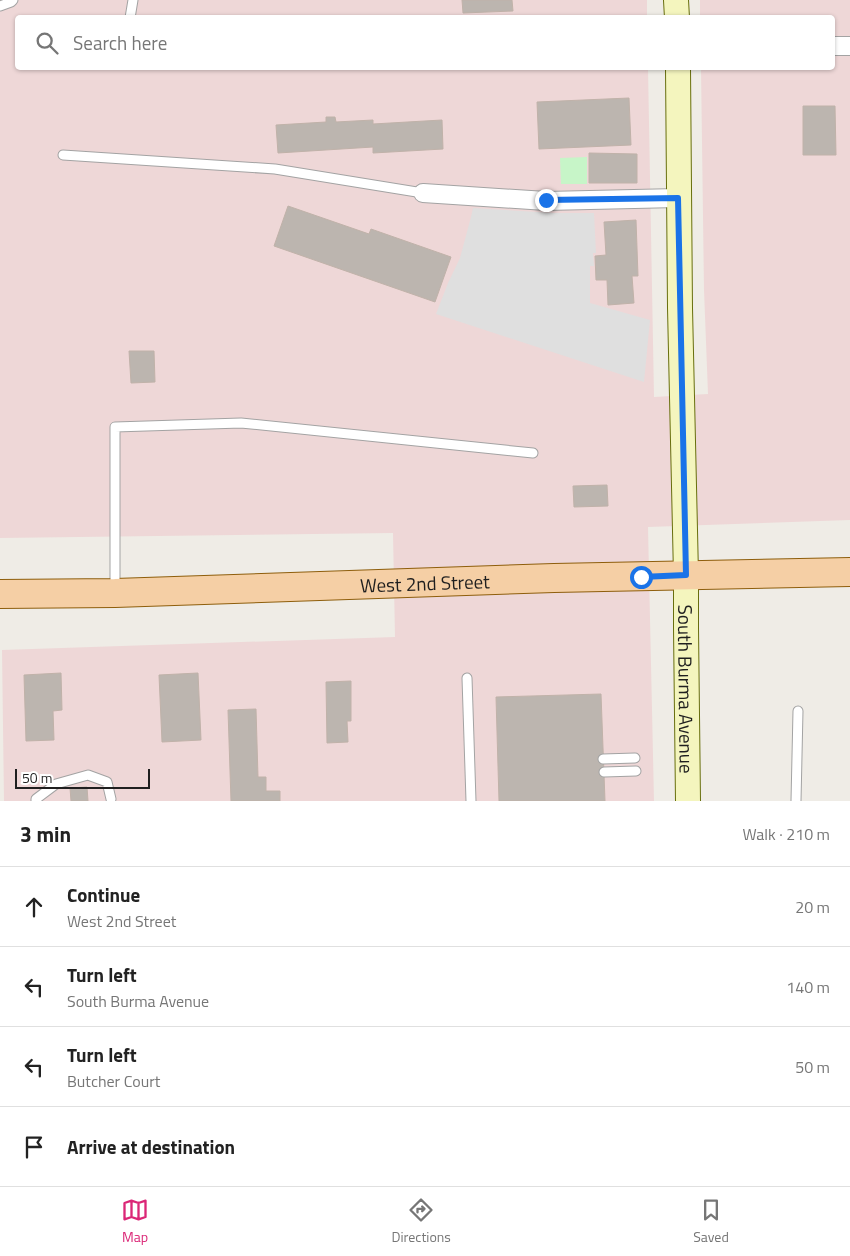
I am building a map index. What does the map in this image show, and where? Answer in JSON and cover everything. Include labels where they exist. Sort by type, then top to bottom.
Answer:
[{"type":"main road","name":"West 2nd Street","points":[[0,594],[115,593],[554,578],[850,572]]},
{"type":"street","points":[[676,0],[676,15]]},
{"type":"street","points":[[835,46],[850,46]]},
{"type":"street","name":"South Burma Avenue","points":[[678,70],[678,198],[686,575],[688,801]]},
{"type":"street","points":[[423,193],[546,200],[678,198]]},
{"type":"lane","points":[[0,6],[12,0]]},
{"type":"lane","points":[[130,15],[133,0]]},
{"type":"lane","points":[[63,155],[275,168],[423,193]]},
{"type":"lane","points":[[115,593],[115,427],[241,422],[533,453]]},
{"type":"lane","points":[[467,678],[471,801]]},
{"type":"lane","points":[[796,801],[798,711]]},
{"type":"lane","points":[[603,759],[635,758]]},
{"type":"lane","points":[[604,772],[636,771]]},
{"type":"lane","points":[[36,801],[36,799],[56,784],[88,776],[107,782],[111,799]]},
{"type":"shaded area","points":[[0,0],[647,0],[647,15],[15,15],[15,70],[648,70],[654,397],[708,394],[704,290],[701,70],[835,70],[835,15],[700,15],[700,0],[850,0],[850,520],[648,527],[654,801],[4,801],[2,650],[395,637],[393,533],[0,538]]},
{"type":"shaded area","points":[[473,208],[554,213],[594,213],[596,253],[593,253],[594,266],[590,266],[590,303],[650,320],[644,382],[436,314],[460,258]]},
{"type":"green space","points":[[587,157],[587,184],[561,184],[560,158]]},
{"type":"building","points":[[462,0],[512,0],[513,11],[463,13]]},
{"type":"building","points":[[629,98],[631,145],[539,149],[537,102]]},
{"type":"building","points":[[803,106],[835,106],[836,155],[803,155]]},
{"type":"building","points":[[326,117],[335,117],[336,122],[373,120],[373,124],[442,120],[443,149],[373,153],[373,147],[278,153],[276,125],[326,122]]},
{"type":"building","points":[[589,153],[637,154],[637,183],[589,183]]},
{"type":"building","points":[[288,206],[369,234],[371,229],[451,257],[435,302],[274,246]]},
{"type":"building","points":[[636,220],[638,276],[632,276],[634,303],[608,305],[607,280],[596,280],[595,256],[606,255],[604,222]]},
{"type":"building","points":[[129,351],[154,351],[155,382],[131,383]]},
{"type":"building","points":[[607,485],[608,506],[574,507],[573,486]]},
{"type":"building","points":[[61,673],[62,710],[53,711],[54,740],[26,741],[24,675]]},
{"type":"building","points":[[198,673],[201,740],[162,742],[159,675]]},
{"type":"building","points":[[351,681],[351,721],[347,721],[348,742],[327,743],[326,682]]},
{"type":"building","points":[[601,694],[605,801],[499,801],[496,697]]},
{"type":"building","points":[[256,709],[258,777],[266,777],[266,791],[280,791],[280,801],[231,801],[228,710]]},
{"type":"building","points":[[87,787],[88,801],[71,801],[70,788]]},
{"type":"route","points":[[546,200],[678,198],[686,575],[641,577]]}]
